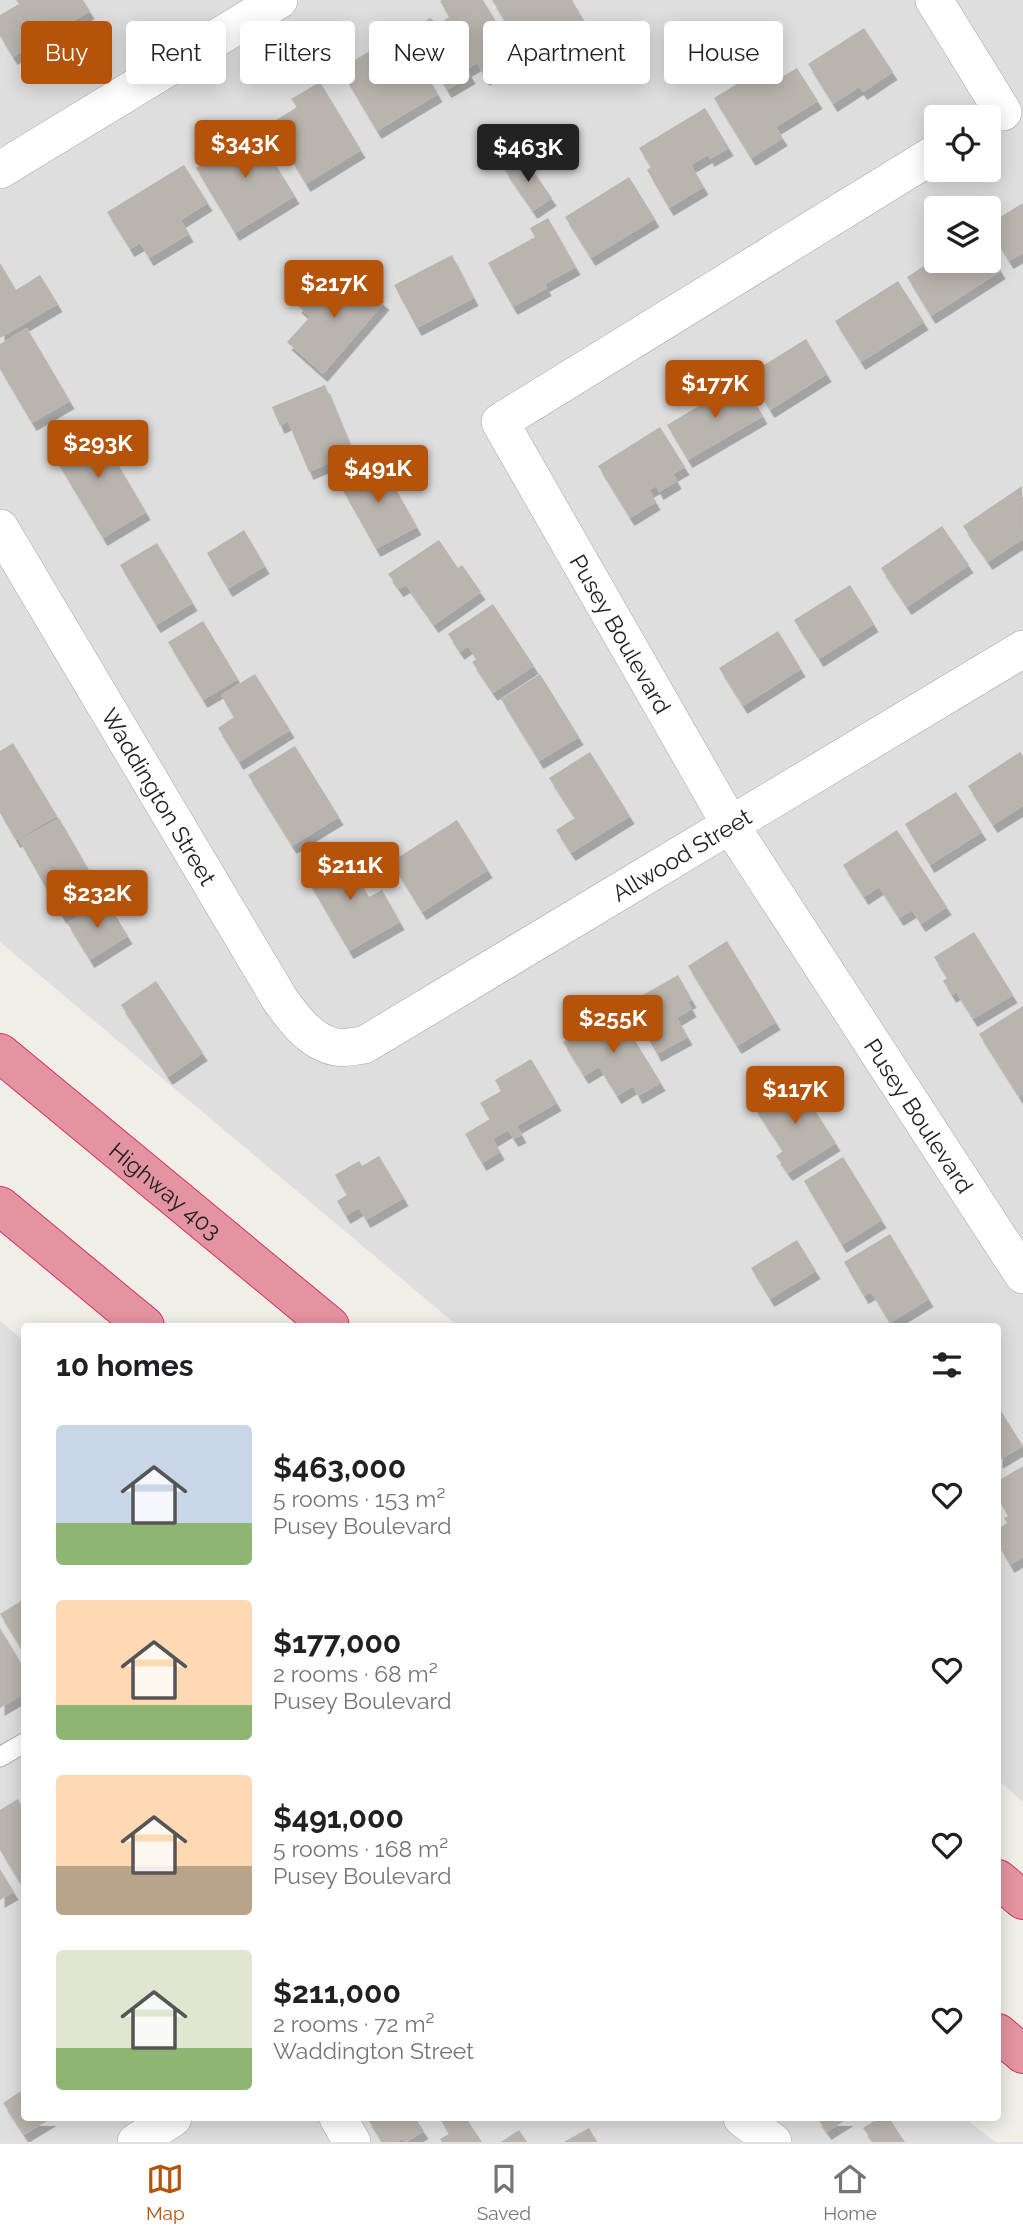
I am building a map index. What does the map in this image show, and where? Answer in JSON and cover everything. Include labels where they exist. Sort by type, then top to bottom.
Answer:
[{"type":"highway","name":"Highway 403","points":[[0,1053],[326,1323]]},
{"type":"highway","points":[[0,1206],[141,1323]]},
{"type":"highway","points":[[1001,1882],[1023,1900]]},
{"type":"highway","points":[[1001,2036],[1023,2054]]},
{"type":"street","points":[[0,170],[279,0]]},
{"type":"street","points":[[934,0],[1005,111]]},
{"type":"street","name":"Pusey Boulevard","points":[[924,160],[500,422],[731,826],[1023,1275]]},
{"type":"street","name":"Waddington Street","points":[[0,528],[279,998],[296,1024],[337,1047]]},
{"type":"street","name":"Allwood Street","points":[[337,1047],[364,1045],[1023,649]]},
{"type":"street","points":[[136,2142],[168,2121]]},
{"type":"street","points":[[340,2121],[352,2142]]},
{"type":"street","points":[[746,2121],[773,2142]]},
{"type":"lane","points":[[0,1757],[21,1745]]},
{"type":"shaded area","points":[[0,0],[1023,0],[1023,1802],[1001,1783],[1001,1323],[454,1323],[0,942]]},
{"type":"shaded area","points":[[0,1321],[21,1338],[21,2121],[969,2121],[995,2142],[0,2142]]},
{"type":"building","points":[[16,0],[83,0],[90,11],[73,21],[21,21],[21,52],[13,57],[0,36],[0,15],[19,4]]},
{"type":"building","points":[[483,0],[496,21],[483,21],[483,74],[477,63],[469,68],[469,21],[443,21],[449,17],[440,1]]},
{"type":"building","points":[[492,0],[572,0],[584,21],[505,21]]},
{"type":"building","points":[[864,28],[893,72],[863,92],[859,87],[833,104],[808,64]]},
{"type":"building","points":[[369,51],[369,84],[432,84],[438,94],[377,131],[349,84],[355,84],[355,60]]},
{"type":"building","points":[[797,68],[818,101],[776,127],[783,138],[751,158],[714,98],[737,84],[783,84],[783,76]]},
{"type":"building","points":[[321,84],[361,150],[306,184],[270,124],[297,107],[291,99]]},
{"type":"building","points":[[443,84],[457,84],[447,90]]},
{"type":"building","points":[[705,108],[729,148],[710,159],[708,155],[691,165],[704,187],[669,208],[647,170],[651,167],[639,148]]},
{"type":"building","points":[[251,125],[295,196],[235,233],[196,168],[217,155],[223,155],[217,145]]},
{"type":"building","points":[[523,156],[552,198],[533,211],[504,169]]},
{"type":"building","points":[[184,165],[208,203],[181,220],[189,234],[149,258],[140,243],[130,249],[107,212]]},
{"type":"building","points":[[629,177],[655,219],[591,258],[565,217]]},
{"type":"building","points":[[1023,203],[1023,253],[1009,261],[1001,248],[1001,217]]},
{"type":"building","points":[[548,218],[576,267],[545,284],[547,288],[513,307],[488,263],[535,237],[530,228]]},
{"type":"building","points":[[452,255],[474,298],[417,328],[394,285]]},
{"type":"building","points":[[0,263],[16,290],[40,275],[58,304],[0,338]]},
{"type":"building","points":[[924,266],[924,273],[998,273],[931,316],[907,277]]},
{"type":"building","points":[[350,272],[385,302],[323,374],[287,342],[310,317],[297,305],[316,283],[330,295]]},
{"type":"building","points":[[898,281],[924,322],[861,362],[835,321]]},
{"type":"building","points":[[27,328],[70,401],[32,423],[0,369],[0,344]]},
{"type":"building","points":[[806,339],[827,374],[770,410],[748,375]]},
{"type":"building","points":[[742,380],[763,416],[688,460],[667,425]]},
{"type":"building","points":[[325,385],[353,453],[309,472],[288,422],[280,426],[272,407]]},
{"type":"building","points":[[93,422],[146,512],[103,538],[49,448]]},
{"type":"building","points":[[660,427],[685,467],[673,474],[677,481],[659,492],[656,486],[649,490],[656,502],[630,518],[598,466]]},
{"type":"building","points":[[380,461],[417,527],[376,549],[340,485]]},
{"type":"building","points":[[1022,486],[1023,539],[988,562],[963,526]]},
{"type":"building","points":[[942,526],[969,565],[907,607],[881,568]]},
{"type":"building","points":[[244,530],[265,566],[228,589],[207,553]]},
{"type":"building","points":[[439,540],[458,568],[462,565],[481,592],[434,625],[406,585],[399,589],[388,574]]},
{"type":"building","points":[[157,543],[193,603],[156,625],[120,565]]},
{"type":"building","points":[[850,585],[874,624],[819,659],[794,620]]},
{"type":"building","points":[[493,604],[534,666],[493,693],[472,662],[477,659],[468,646],[460,652],[448,634]]},
{"type":"building","points":[[203,621],[238,679],[203,700],[168,642]]},
{"type":"building","points":[[778,631],[801,669],[743,706],[719,668]]},
{"type":"building","points":[[255,674],[290,730],[239,762],[218,728],[234,717],[221,695]]},
{"type":"building","points":[[540,674],[579,737],[539,761],[501,699]]},
{"type":"building","points":[[13,743],[57,816],[16,840],[0,813],[0,751]]},
{"type":"building","points":[[295,746],[339,817],[292,846],[248,775]]},
{"type":"building","points":[[590,752],[630,816],[571,853],[556,830],[575,818],[549,778]]},
{"type":"building","points":[[1020,752],[1023,756],[1023,806],[993,825],[968,786]]},
{"type":"building","points":[[956,792],[982,832],[930,865],[905,824]]},
{"type":"building","points":[[59,818],[102,893],[62,916],[19,840]]},
{"type":"building","points":[[457,820],[488,870],[422,912],[391,862]]},
{"type":"building","points":[[897,830],[947,907],[921,924],[912,910],[899,918],[879,887],[864,897],[843,865]]},
{"type":"building","points":[[341,850],[369,897],[382,890],[400,922],[349,951],[303,872]]},
{"type":"building","points":[[105,899],[128,936],[90,960],[67,923]]},
{"type":"building","points":[[974,932],[1013,995],[973,1019],[956,992],[952,995],[943,981],[947,978],[934,957]]},
{"type":"building","points":[[727,941],[776,1022],[737,1046],[688,966]]},
{"type":"building","points":[[678,975],[692,1000],[688,1002],[692,1009],[677,1018],[688,1037],[657,1054],[629,1003]]},
{"type":"building","points":[[156,981],[203,1053],[168,1077],[121,1005]]},
{"type":"building","points":[[1023,1006],[1023,1094],[1019,1097],[979,1034]]},
{"type":"building","points":[[616,1010],[661,1083],[638,1096],[633,1086],[617,1096],[599,1067],[584,1076],[563,1042]]},
{"type":"building","points":[[531,1059],[557,1103],[517,1126],[522,1135],[514,1139],[508,1130],[493,1139],[500,1152],[482,1163],[465,1134],[490,1119],[480,1103],[501,1091],[495,1080]]},
{"type":"building","points":[[795,1080],[836,1143],[788,1173],[776,1156],[783,1151],[754,1107]]},
{"type":"building","points":[[379,1156],[404,1198],[366,1220],[359,1208],[346,1216],[337,1201],[347,1195],[335,1175],[359,1161],[362,1166]]},
{"type":"building","points":[[843,1157],[882,1220],[842,1245],[804,1181]]},
{"type":"building","points":[[890,1234],[929,1299],[890,1323],[871,1292],[864,1296],[844,1262]]},
{"type":"building","points":[[797,1240],[816,1271],[770,1299],[751,1268]]},
{"type":"building","points":[[1001,1411],[1023,1446],[1001,1459]]},
{"type":"building","points":[[1023,1466],[1023,1557],[1010,1565],[1001,1549],[1001,1527],[1007,1523],[1004,1518],[1008,1516],[1001,1503],[1001,1479]]},
{"type":"building","points":[[21,1601],[21,1648],[0,1614]]},
{"type":"building","points":[[0,1628],[21,1663],[21,1696],[0,1708]]},
{"type":"building","points":[[18,1799],[21,1804],[21,1884],[0,1850],[0,1810]]},
{"type":"building","points":[[0,1869],[14,1892],[0,1900]]},
{"type":"building","points":[[21,2091],[21,2121],[47,2121],[24,2135],[3,2103]]},
{"type":"building","points":[[369,2121],[417,2121],[424,2131],[406,2142],[401,2139],[397,2142],[382,2142]]},
{"type":"building","points":[[441,2121],[468,2121],[482,2142],[442,2142],[440,2139],[449,2134]]},
{"type":"building","points":[[819,2121],[844,2121],[827,2132]]},
{"type":"building","points":[[874,2121],[891,2121],[905,2142],[873,2142],[863,2128]]},
{"type":"building","points":[[589,2128],[597,2142],[564,2142]]},
{"type":"building","points":[[519,2130],[527,2142],[501,2142]]}]
